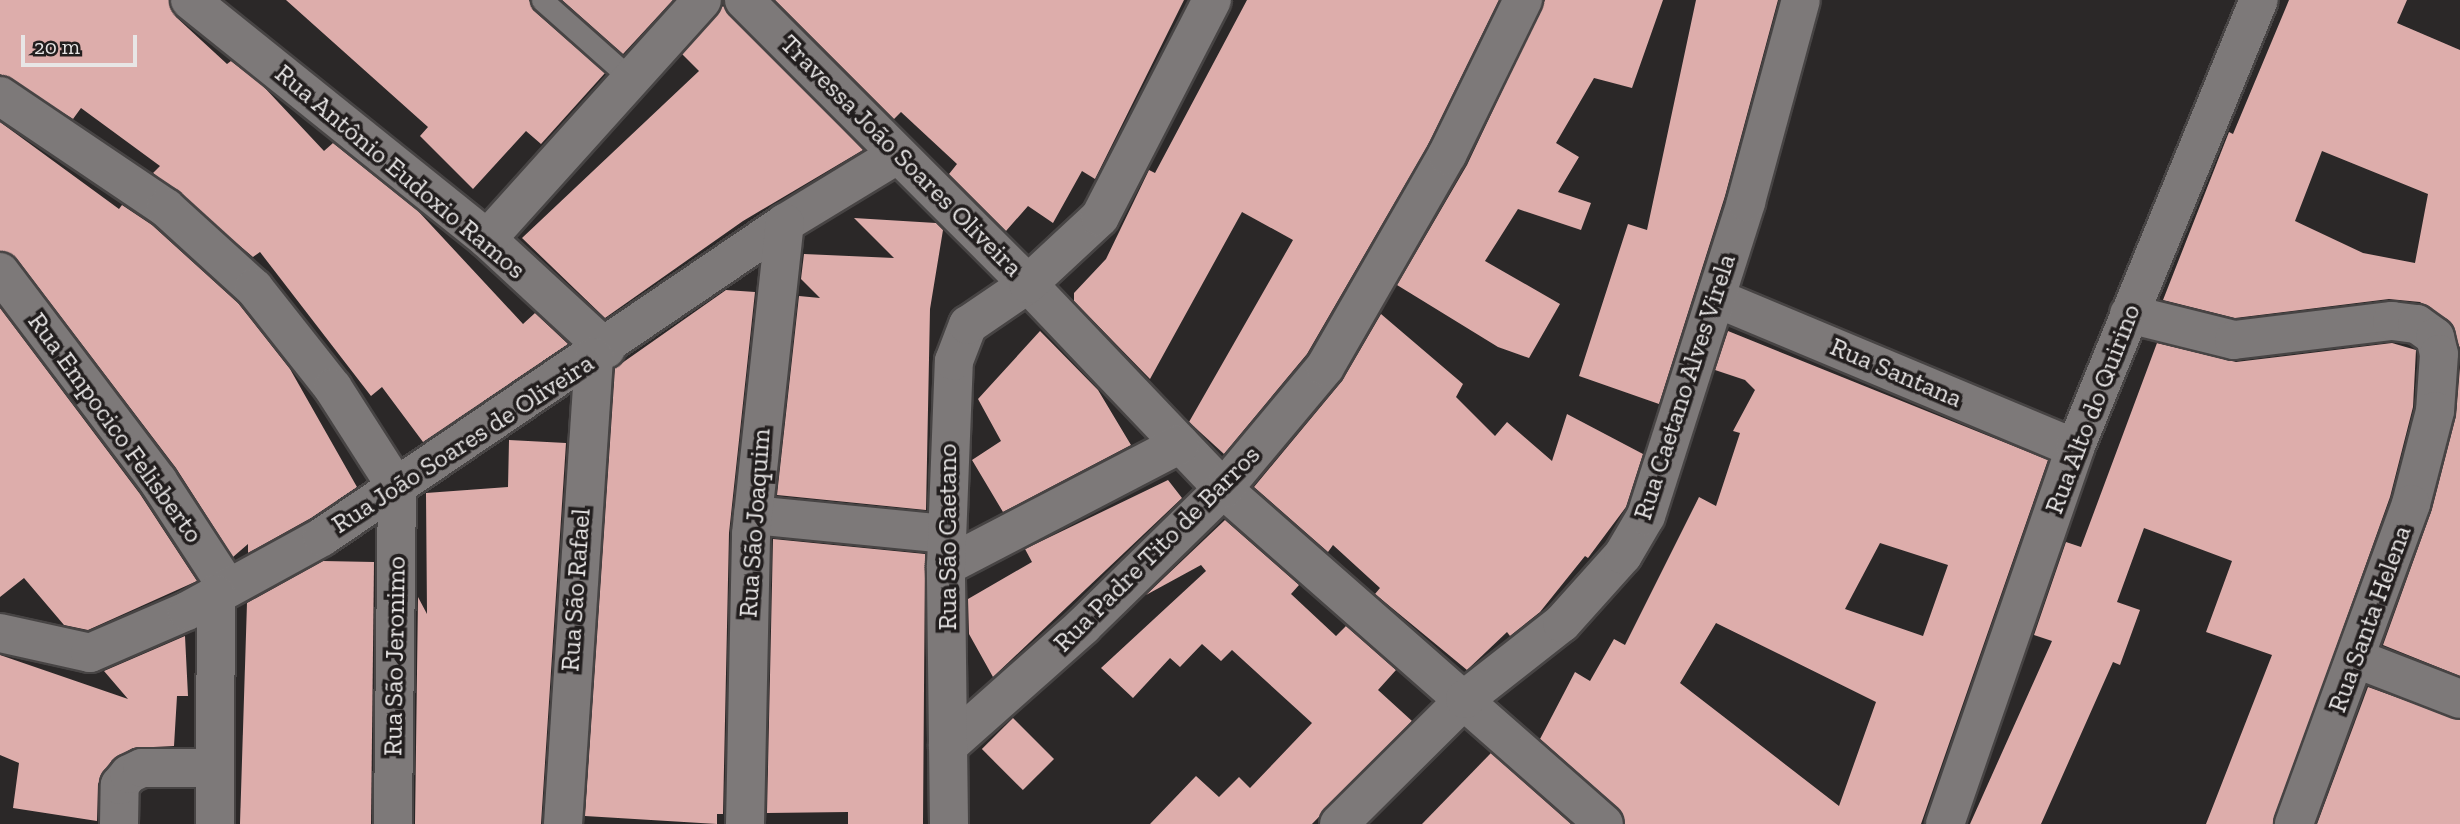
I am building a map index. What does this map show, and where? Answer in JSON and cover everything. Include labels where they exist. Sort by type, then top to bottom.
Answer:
[{"type":"street","name":"Rua Antônio Eudoxio Ramos","points":[[190,0],[487,239],[600,353]]},
{"type":"street","points":[[487,239],[702,0]]},
{"type":"street","name":"Travessa João Soares Oliveira","points":[[744,0],[1028,284],[1223,489],[1604,824]]},
{"type":"street","name":"Rua São Caetano","points":[[949,824],[946,550],[954,361],[968,325],[1028,284],[1100,217],[1212,0]]},
{"type":"street","name":"Rua Padre Tito de Barros","points":[[948,746],[1074,634],[1223,489],[1325,367],[1447,155],[1523,0]]},
{"type":"street","name":"Rua Caetano Alves Virela","points":[[1339,824],[1465,699],[1562,623],[1623,555],[1646,516],[1716,298],[1801,0]]},
{"type":"street","name":"Rua Alto do Quirino","points":[[1945,824],[2075,448],[2259,0]]},
{"type":"street","points":[[0,96],[166,208],[254,288],[333,388],[397,488]]},
{"type":"street","name":"Rua João Soares de Oliveira","points":[[0,633],[90,653],[221,591],[322,537],[600,353],[785,223],[897,155]]},
{"type":"street","name":"Rua São Joaquim","points":[[745,824],[753,515],[785,223]]},
{"type":"street","name":"Rua Empocico Felisberto","points":[[0,272],[158,481],[221,591]]},
{"type":"street","name":"Rua Santana","points":[[1716,298],[2075,448]]},
{"type":"street","points":[[2129,314],[2234,340],[2392,321],[2444,326]]},
{"type":"street","name":"Rua Santa Helena","points":[[2294,824],[2357,659],[2411,504],[2435,411],[2444,326]]},
{"type":"street","name":"Rua São Rafael","points":[[563,824],[600,353]]},
{"type":"street","points":[[753,515],[946,550],[1180,444]]},
{"type":"street","name":"Rua São Jeronimo","points":[[394,824],[397,488]]},
{"type":"street","points":[[215,824],[221,591]]},
{"type":"street","points":[[2357,659],[2460,699]]},
{"type":"street","points":[[119,824],[120,785],[129,774],[142,768],[215,768]]},
{"type":"lane","points":[[542,0],[632,80]]},
{"type":"building","points":[[0,0],[169,0],[176,17],[227,64],[231,61],[263,86],[324,151],[333,143],[418,211],[523,324],[535,313],[568,344],[423,442],[382,387],[371,396],[260,252],[253,257],[153,173],[160,166],[81,108],[73,119],[0,74]]},
{"type":"building","points":[[286,0],[529,0],[533,10],[605,73],[541,144],[526,131],[473,189],[420,136],[428,127]]},
{"type":"building","points":[[562,0],[673,0],[623,54]]},
{"type":"building","points":[[775,0],[1184,0],[1095,179],[1082,171],[1053,223],[1028,206],[1006,231],[949,174],[957,164],[901,112],[894,119]]},
{"type":"building","points":[[1247,0],[1499,0],[1428,145],[1307,354],[1224,454],[1189,422],[1293,240],[1242,212],[1150,379],[1074,301],[1074,293],[1106,259],[1149,170],[1155,173]]},
{"type":"building","points":[[1545,0],[1663,0],[1632,88],[1594,78],[1556,143],[1579,157],[1558,192],[1591,203],[1581,230],[1518,209],[1485,261],[1560,304],[1529,358],[1498,347],[1397,285],[1467,165]]},
{"type":"building","points":[[1696,0],[1778,0],[1725,196],[1659,404],[1579,376],[1628,224],[1647,230]]},
{"type":"building","points":[[2289,0],[2407,0],[2397,23],[2460,50],[2460,348],[2448,320],[2420,302],[2389,299],[2235,318],[2163,300],[2229,132],[2233,134]],"holes":[[[2322,151],[2428,194],[2415,263],[2363,253],[2295,221]]]},
{"type":"building","points":[[723,6],[863,150],[743,221],[605,318],[522,238],[699,71],[682,54]]},
{"type":"building","points":[[0,122],[119,209],[122,205],[152,225],[238,303],[290,369],[357,487],[311,518],[248,553],[248,544],[233,557],[176,468],[17,259],[0,251]]},
{"type":"building","points":[[854,218],[936,223],[943,230],[930,309],[926,510],[777,495],[799,296],[820,298],[801,279],[804,254],[894,258]]},
{"type":"building","points":[[726,290],[755,292],[729,533],[723,814],[717,814],[717,824],[585,816],[615,368]]},
{"type":"building","points":[[0,308],[140,494],[197,581],[88,630],[64,625],[24,578],[0,597]]},
{"type":"building","points":[[1381,314],[1463,384],[1456,397],[1495,436],[1507,422],[1552,461],[1567,414],[1643,454],[1626,507],[1588,558],[1585,556],[1540,612],[1510,636],[1507,632],[1467,670],[1375,594],[1380,588],[1333,545],[1328,552],[1254,487],[1342,381]]},
{"type":"building","points":[[1040,331],[1098,390],[1131,445],[1003,512],[972,460],[1001,441],[978,399]]},
{"type":"building","points":[[1728,331],[2048,460],[1921,824],[1625,824],[1618,808],[1540,739],[1575,672],[1590,681],[1614,639],[1625,645],[1699,497],[1716,506],[1740,433],[1733,431],[1755,390],[1745,380],[1715,370]],"holes":[[[1880,543],[1948,565],[1923,636],[1845,609]],[[1716,623],[1876,702],[1839,806],[1680,683]]]},
{"type":"building","points":[[2157,343],[2236,362],[2392,343],[2416,350],[2413,407],[2390,497],[2273,824],[2206,824],[2272,655],[2206,632],[2232,561],[2144,528],[2117,602],[2140,610],[2120,665],[2113,662],[2041,824],[1970,824],[2052,641],[2034,635],[2066,542],[2081,547]]},
{"type":"building","points":[[2460,367],[2460,676],[2383,645],[2432,509],[2456,416]]},
{"type":"building","points":[[509,440],[566,443],[541,824],[415,824],[418,597],[427,614],[426,493],[508,487]]},
{"type":"building","points":[[1168,480],[1182,498],[993,677],[969,634],[968,599],[1032,562],[1025,549]]},
{"type":"building","points":[[1225,520],[1299,585],[1291,594],[1336,636],[1346,626],[1396,670],[1378,690],[1412,721],[1312,824],[1150,824],[1196,776],[1219,797],[1239,777],[1250,788],[1312,723],[1232,650],[1221,661],[1202,644],[1180,667],[1170,658],[1133,698],[1101,668],[1206,571],[1201,565],[1146,595]]},
{"type":"building","points":[[773,539],[925,554],[923,824],[848,824],[848,812],[767,813]]},
{"type":"building","points":[[323,561],[374,562],[371,824],[240,824],[247,603]]},
{"type":"building","points":[[185,636],[188,696],[177,696],[174,746],[133,748],[112,760],[98,784],[97,821],[13,808],[19,763],[0,755],[0,655],[128,699],[104,671]]},
{"type":"building","points":[[2368,687],[2460,720],[2460,824],[2317,824]]},
{"type":"building","points":[[1013,718],[1054,759],[1023,790],[982,749]]},
{"type":"building","points":[[1491,753],[1571,824],[1422,824]]}]
